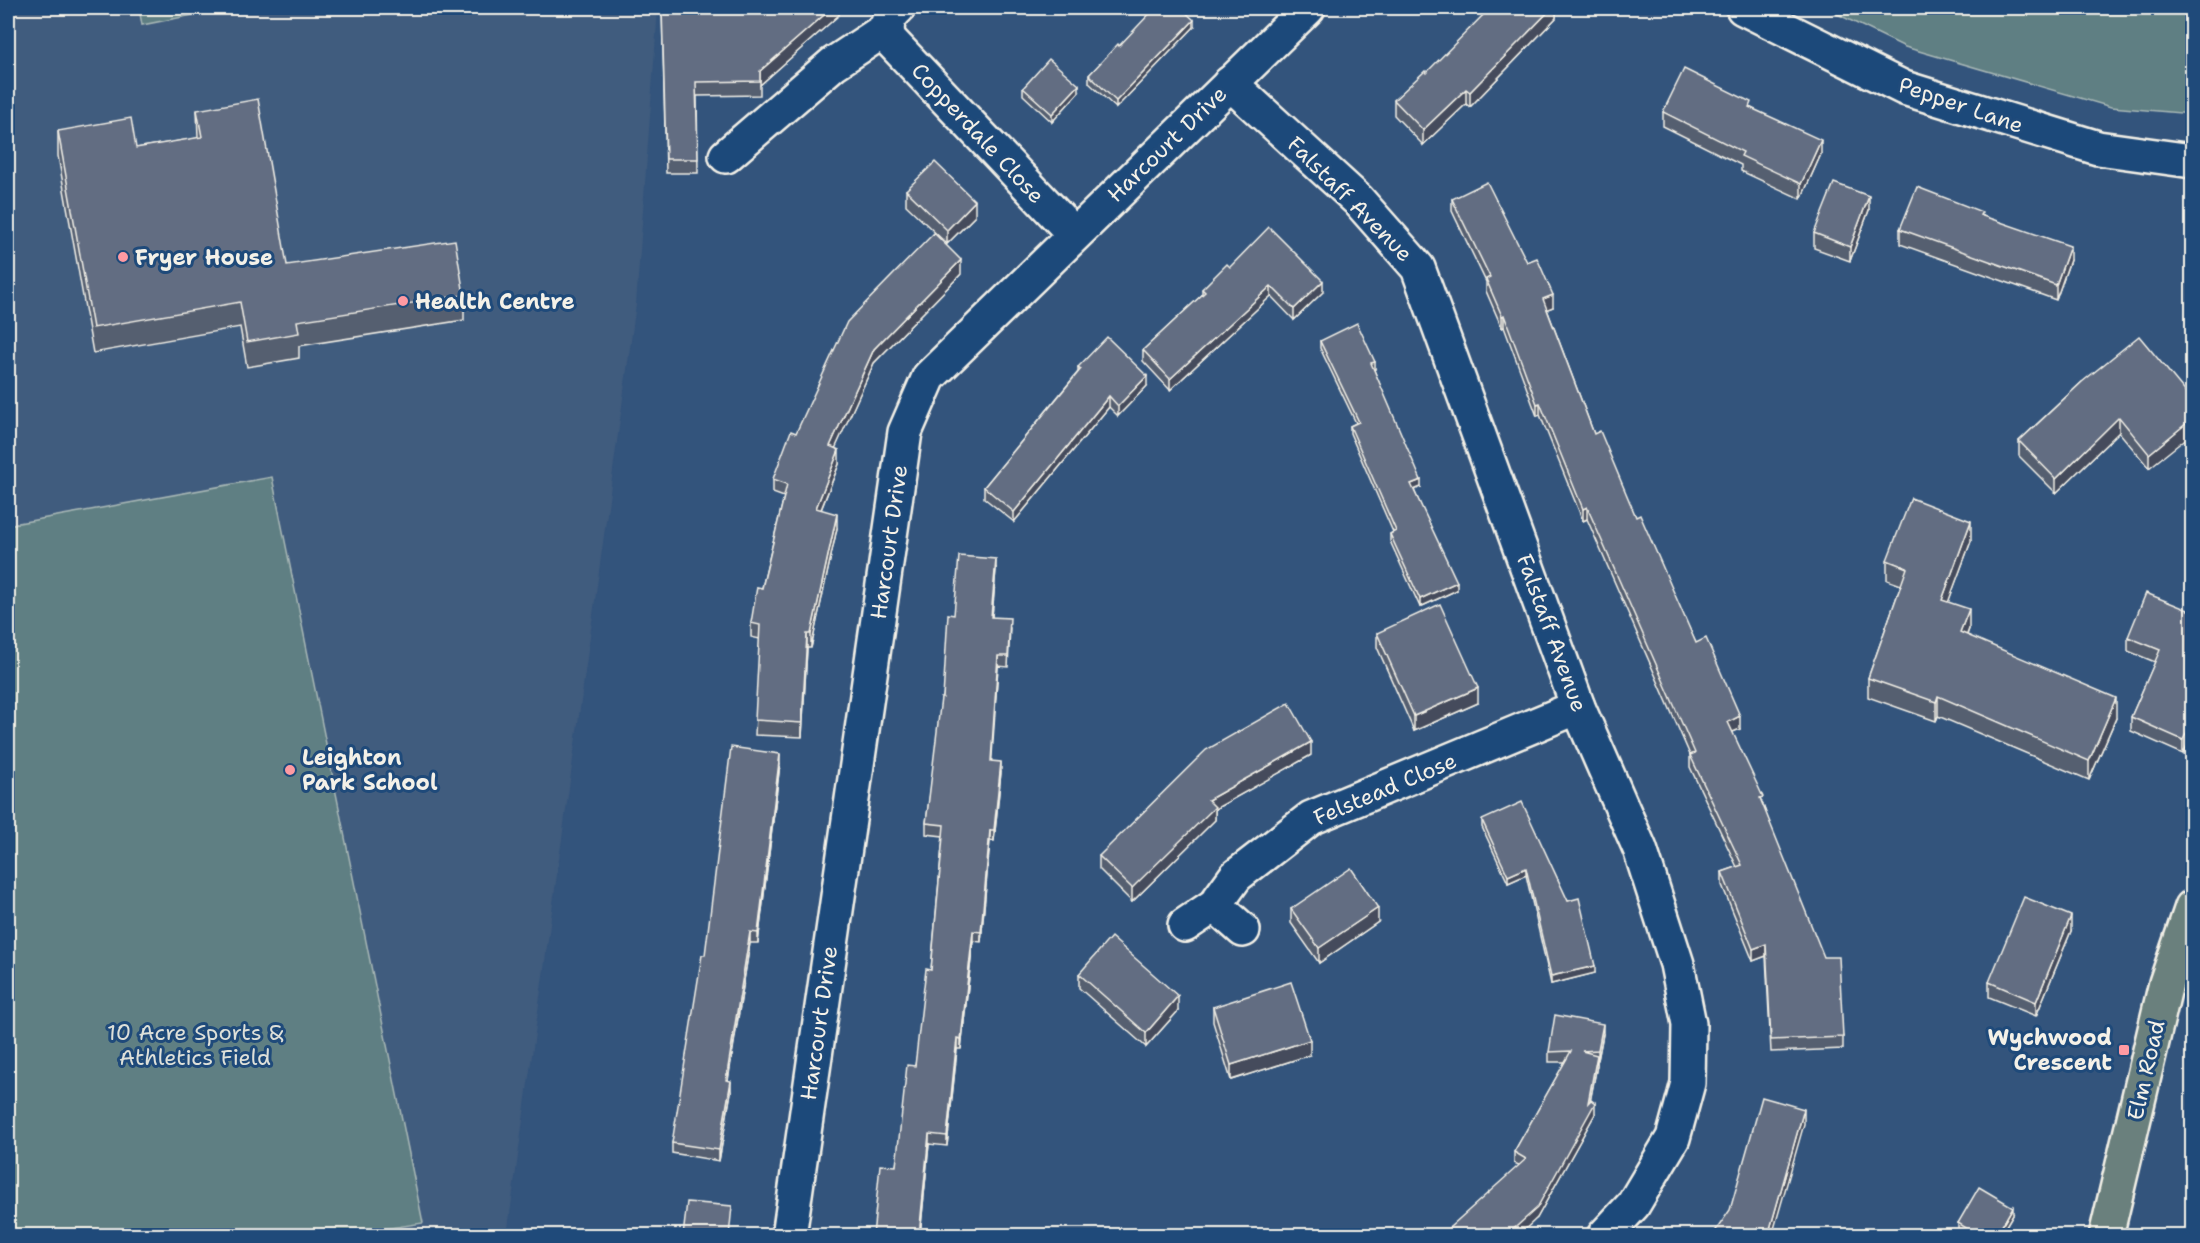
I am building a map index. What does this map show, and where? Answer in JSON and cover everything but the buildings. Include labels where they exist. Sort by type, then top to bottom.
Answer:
[{"type":"main road","name":"Elm Road","points":[[2106,1236],[2166,983],[2193,907]]},
{"type":"street","name":"Harcourt Drive","points":[[789,1236],[905,432],[929,377],[1308,8]]},
{"type":"street","name":"Pepper Lane","points":[[1743,8],[1904,88],[2098,148],[2193,161]]},
{"type":"street","name":"Copperdale Close","points":[[726,156],[833,64],[892,18]]},
{"type":"street","name":"Copperdale Close","points":[[892,18],[889,39],[1074,234]]},
{"type":"street","name":"Falstaff Avenue","points":[[1230,83],[1358,200],[1418,268],[1578,707],[1640,849],[1677,964],[1689,1024],[1688,1083],[1673,1138],[1633,1205],[1604,1236]]},
{"type":"street","name":"Felstead Close","points":[[1185,925],[1215,905],[1236,876],[1311,818],[1578,707]]},
{"type":"street","points":[[1215,905],[1243,930]]},
{"type":"shaded area","name":"Leighton Park School","points":[[8,8],[658,8],[636,304],[507,1235],[8,1235]]},
{"type":"green space","points":[[139,8],[228,8],[142,25]]},
{"type":"green space","points":[[1825,8],[2192,8],[2192,114],[2111,107],[1905,47]]},
{"type":"green space","name":"10 Acre Sports & Athletics Field","points":[[272,477],[423,1223],[339,1236],[8,1235],[8,525]]},
{"type":"place","name":"Fryer House","points":[[123,257]]},
{"type":"place","name":"Health Centre","points":[[403,301]]},
{"type":"place","name":"Leighton Park School","points":[[290,770]]},
{"type":"place","name":"Wychwood Crescent","points":[[2124,1050]]}]
